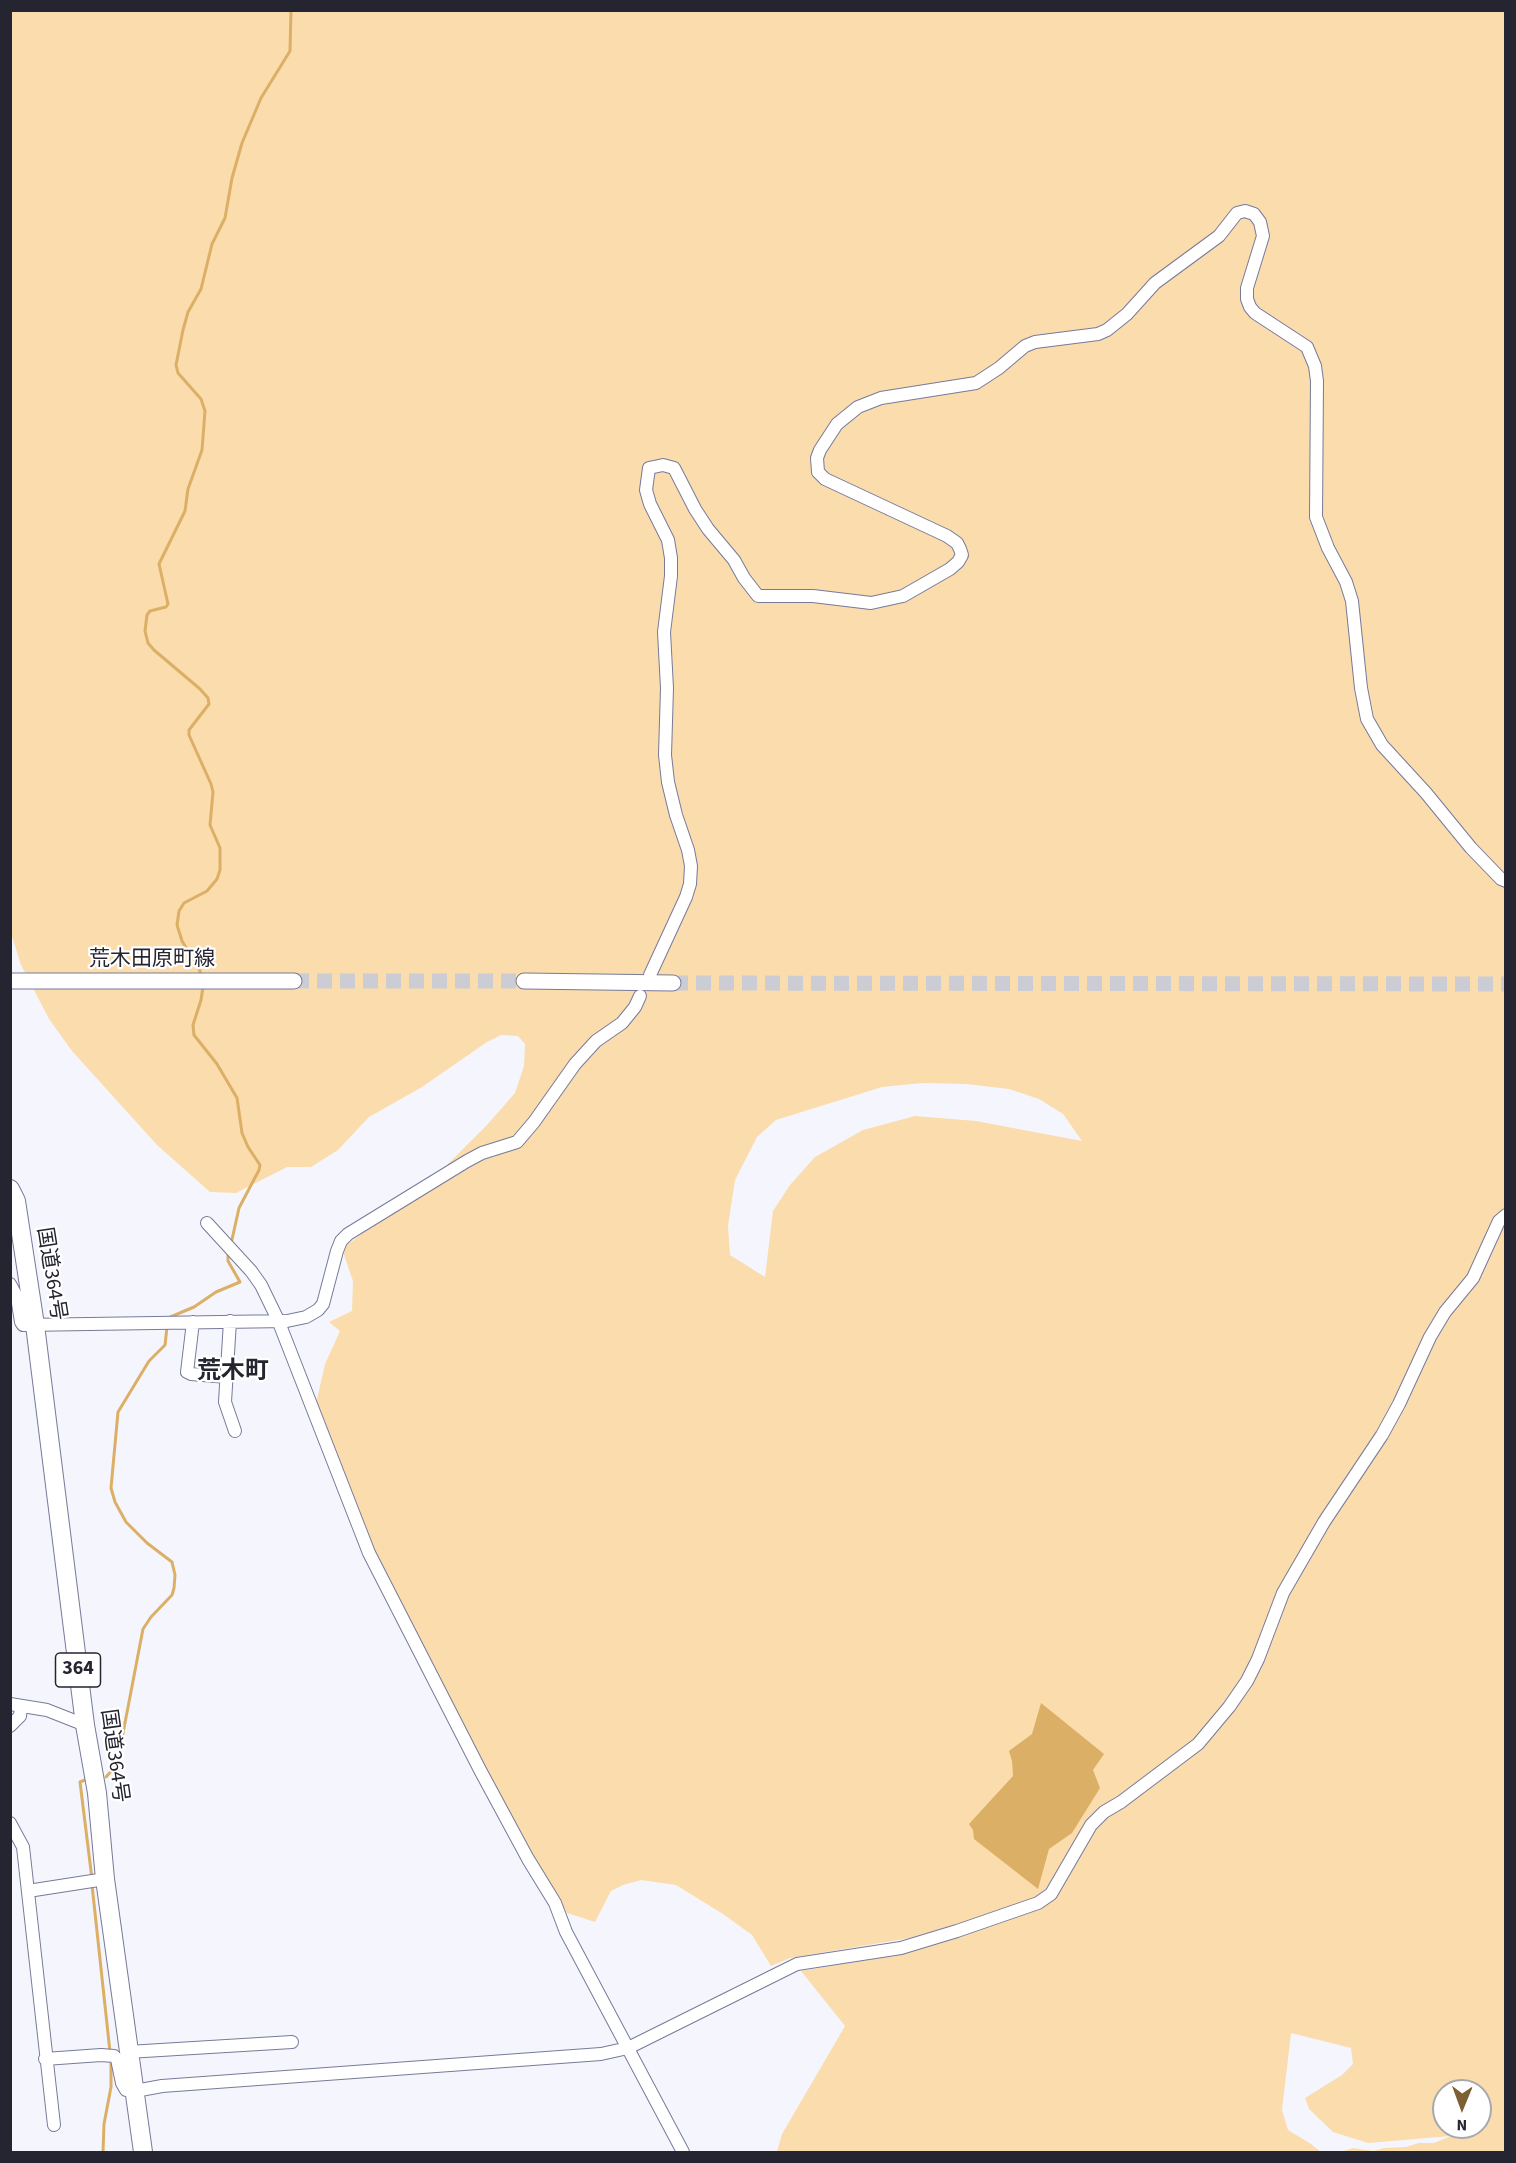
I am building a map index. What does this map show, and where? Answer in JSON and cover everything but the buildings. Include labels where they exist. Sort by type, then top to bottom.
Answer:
[{"type":"highway","name":"国道364号","points":[[10,1189],[16,1201],[35,1326],[85,1725],[97,1793],[105,1880],[143,2152]]},
{"type":"main road","name":"荒木田原町線","points":[[10,981],[294,981]]},
{"type":"main road","points":[[524,981],[673,983]]},
{"type":"street","points":[[650,975],[686,897],[690,885],[691,866],[668,782],[665,755],[667,688],[664,632],[671,558],[668,540],[650,504],[646,490],[649,468],[663,465],[674,468],[689,501],[758,596],[813,596],[871,603],[903,596],[950,569],[962,555],[960,549],[957,543],[946,536],[825,479],[818,472],[816,459],[837,424],[858,406],[882,398],[976,383],[999,368],[1025,346],[1035,342],[1098,334],[1107,330],[1127,314],[1155,283],[1220,236],[1237,213],[1245,211],[1254,214],[1260,222],[1263,236],[1247,288],[1250,307],[1255,313],[1307,347],[1315,366],[1317,381],[1316,518],[1328,548],[1346,582],[1352,601],[1361,688],[1367,719],[1382,745],[1479,856],[1501,879],[1506,881]]},
{"type":"street","points":[[10,1284],[17,1298],[21,1322],[24,1325],[299,1320],[318,1310],[323,1304],[341,1241],[348,1234],[467,1161],[482,1153],[518,1142],[570,1070],[596,1041],[622,1023],[635,1007],[640,996]]},
{"type":"street","points":[[45,2058],[114,2056],[117,2059],[122,2083],[126,2090],[135,2091],[162,2086],[601,2054],[628,2048],[796,1964],[901,1947],[957,1931],[1038,1903],[1051,1894],[1090,1825],[1104,1812],[1121,1802],[1198,1744],[1219,1721],[1247,1681],[1282,1593],[1324,1522],[1382,1435],[1430,1337],[1445,1312],[1473,1278],[1499,1221],[1506,1215]]},
{"type":"street","points":[[207,1223],[261,1285],[278,1320],[369,1552],[480,1770],[528,1859],[555,1903],[566,1932],[683,2152]]},
{"type":"street","points":[[230,1321],[226,1405],[236,1431]]},
{"type":"street","points":[[193,1322],[187,1372],[226,1377]]},
{"type":"street","points":[[10,1726],[20,1716],[16,1705],[47,1710],[85,1725]]},
{"type":"street","points":[[10,1823],[23,1847],[54,2125]]},
{"type":"street","points":[[28,1891],[105,1880]]},
{"type":"street","points":[[128,2052],[292,2042]]},
{"type":"shaded area","points":[[10,11],[1505,11],[1505,2152],[1341,2152],[1353,2148],[1374,2151],[1406,2147],[1419,2143],[1434,2143],[1444,2139],[1492,2139],[1492,2079],[1432,2079],[1432,2138],[1368,2143],[1333,2132],[1309,2109],[1305,2098],[1342,2075],[1353,2064],[1351,2048],[1291,2033],[1282,2110],[1288,2130],[1321,2152],[777,2152],[782,2134],[845,2026],[801,1971],[891,1956],[1004,1922],[988,1915],[910,1938],[790,1958],[771,1966],[752,1935],[676,1885],[641,1880],[623,1885],[611,1891],[595,1922],[567,1913],[520,1839],[383,1573],[315,1408],[325,1364],[340,1331],[329,1322],[352,1311],[353,1281],[342,1249],[436,1176],[487,1125],[515,1093],[524,1066],[525,1044],[518,1036],[501,1035],[487,1042],[422,1087],[369,1117],[338,1150],[311,1167],[287,1167],[236,1193],[210,1192],[157,1145],[72,1051],[49,1019],[21,965],[10,930]],"holes":[[[923,1083],[966,1084],[1009,1089],[1039,1099],[1063,1114],[1082,1141],[976,1121],[915,1116],[863,1130],[815,1157],[790,1185],[773,1211],[765,1277],[730,1255],[728,1226],[735,1180],[757,1137],[776,1120],[882,1087]]]},
{"type":"shaded area","points":[[1041,1703],[1104,1754],[1093,1770],[1100,1788],[1072,1833],[1049,1849],[1038,1889],[974,1839],[973,1830],[969,1824],[1013,1776],[1009,1751],[1032,1734]]},
{"type":"waterway","points":[[201,977],[200,971],[182,941],[177,925],[179,911],[184,903],[207,891],[217,879],[220,870],[220,848],[210,825],[213,792],[189,735],[189,730],[209,704],[208,698],[200,689],[154,650],[148,643],[145,631],[147,615],[150,611],[166,607],[168,604],[159,564],[185,511],[188,489],[202,450],[205,411],[201,399],[178,373],[176,365],[183,330],[188,312],[201,289],[212,244],[225,218],[232,178],[242,143],[261,98],[290,51],[291,10]]},
{"type":"waterway","points":[[203,987],[193,1025],[194,1035],[217,1064],[237,1098],[242,1133],[260,1165],[239,1208],[231,1244]]},
{"type":"waterway","points":[[168,1318],[240,1282],[228,1261],[228,1250]]},
{"type":"waterway","points":[[106,1777],[114,1768],[119,1754],[143,1629],[172,1595],[174,1588],[175,1575],[172,1562],[147,1543],[126,1522],[115,1502],[111,1488],[118,1412],[149,1361],[165,1345],[167,1327]]},
{"type":"waterway","points":[[85,1780],[80,1782],[92,1879]]},
{"type":"waterway","points":[[92,1885],[110,2052]]},
{"type":"waterway","points":[[103,2152],[104,2124],[111,2087],[111,2058]]},
{"type":"tunnel","points":[[294,981],[524,981]]},
{"type":"tunnel","points":[[673,983],[1506,984]]},
{"type":"district","name":"荒木町","points":[[233,1373]]}]
